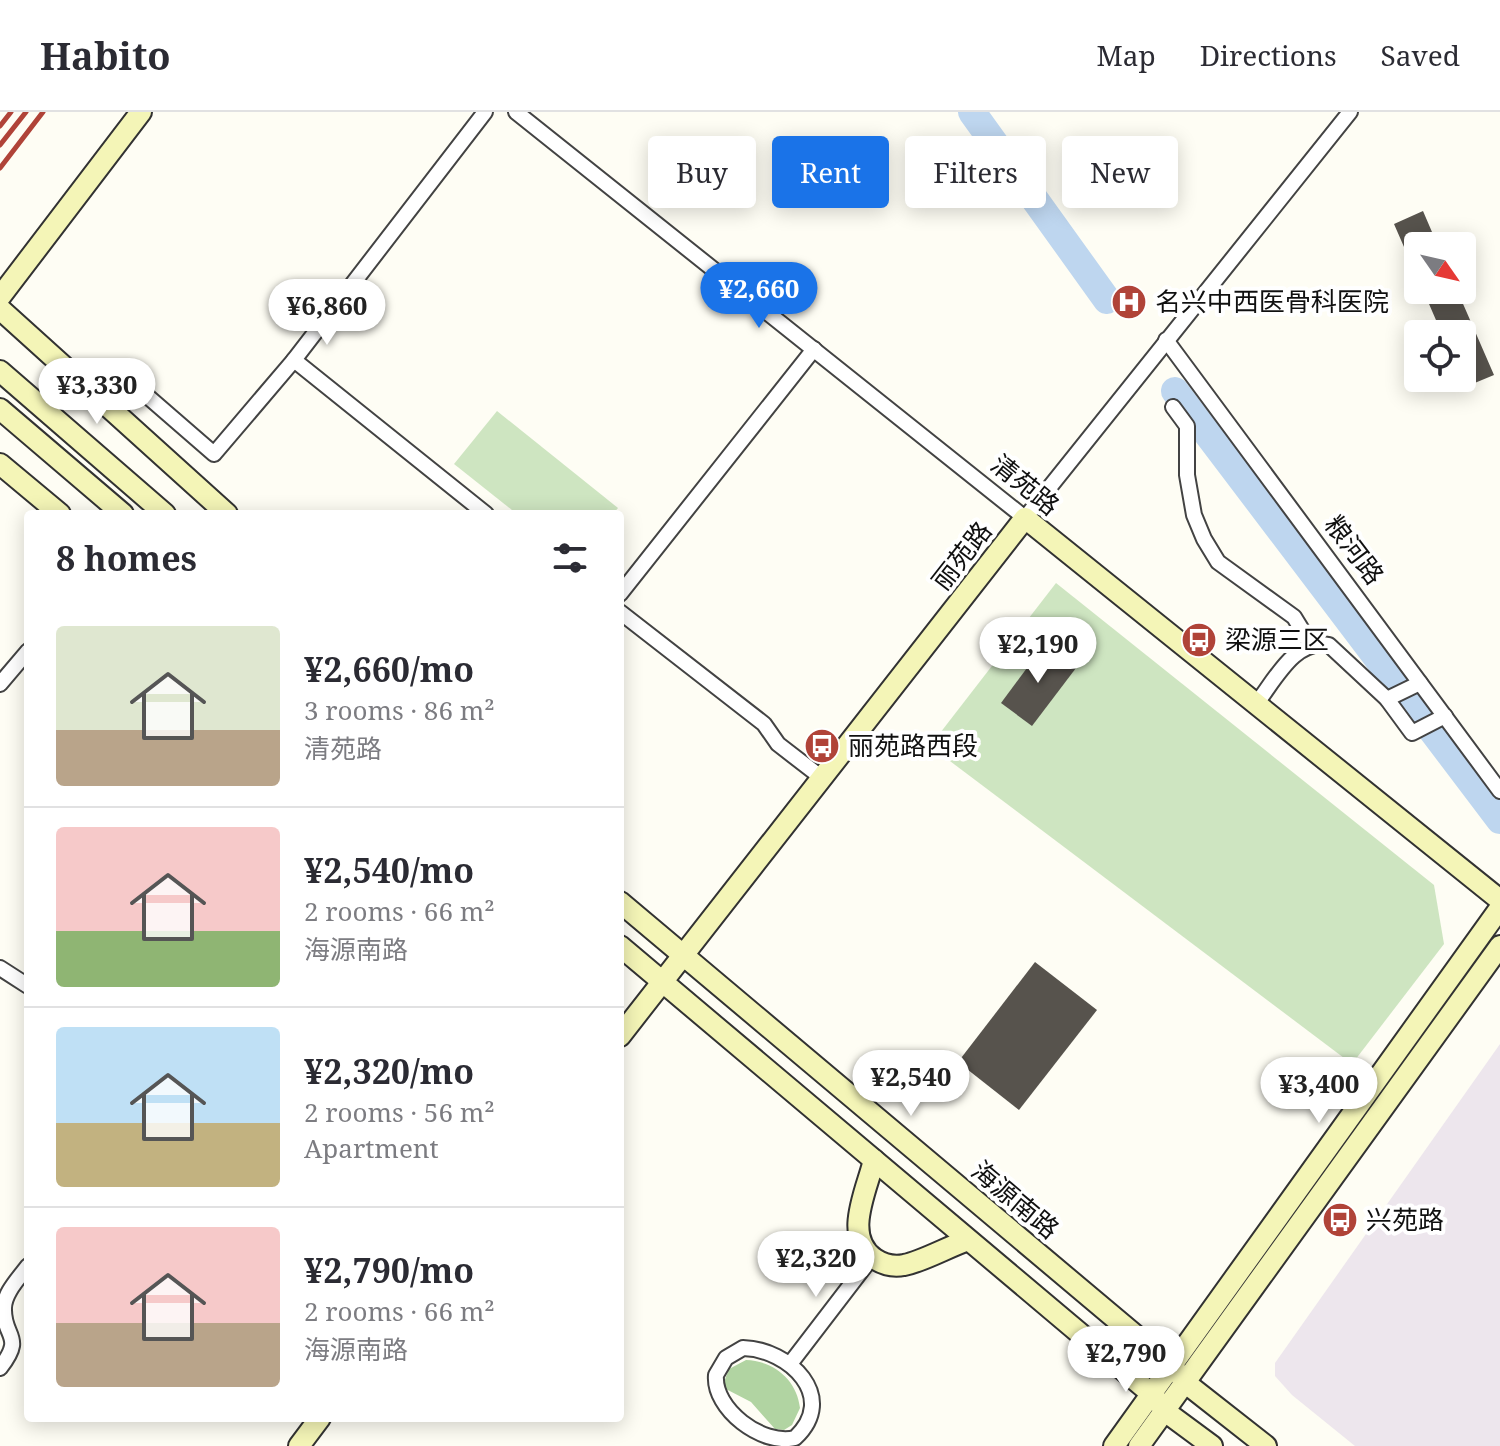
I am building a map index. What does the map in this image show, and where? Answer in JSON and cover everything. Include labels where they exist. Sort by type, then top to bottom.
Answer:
[{"type":"main road","points":[[0,297],[141,112]]},
{"type":"main road","points":[[0,309],[223,510]]},
{"type":"main road","points":[[0,371],[160,510]]},
{"type":"main road","points":[[0,409],[118,510]]},
{"type":"main road","points":[[0,464],[55,510]]},
{"type":"main road","name":"清苑路","points":[[1025,518],[1500,900]]},
{"type":"main road","name":"丽苑路","points":[[624,1031],[1025,518]]},
{"type":"main road","name":"海源南路","points":[[624,905],[1173,1367],[1187,1384],[1266,1446]]},
{"type":"main road","points":[[1139,1446],[1173,1367],[1500,908]]},
{"type":"main road","points":[[1114,1446],[1159,1404],[1187,1384],[1500,946]]},
{"type":"main road","points":[[624,950],[1212,1446]]},
{"type":"main road","points":[[874,1160],[858,1227],[862,1246],[872,1257],[883,1264],[903,1265],[968,1240]]},
{"type":"main road","points":[[299,1446],[317,1422]]},
{"type":"street","points":[[115,412],[129,396],[146,395],[214,454],[294,360],[485,112]]},
{"type":"street","name":"清苑路","points":[[516,112],[1025,518]]},
{"type":"street","name":"丽苑路","points":[[1025,518],[1350,112]]},
{"type":"street","name":"粮河路","points":[[1166,340],[1500,791]]},
{"type":"street","points":[[624,589],[814,349]]},
{"type":"street","points":[[294,360],[481,510]]},
{"type":"street","points":[[1173,407],[1187,426],[1187,475],[1194,515],[1204,539],[1218,562],[1294,617],[1310,643]]},
{"type":"street","points":[[624,615],[764,724],[778,744],[822,778]]},
{"type":"street","points":[[1256,704],[1302,648],[1310,643],[1329,645],[1387,699],[1412,733],[1445,716]]},
{"type":"street","points":[[0,684],[24,656]]},
{"type":"street","points":[[1387,699],[1420,683]]},
{"type":"street","points":[[0,968],[24,983]]},
{"type":"street","points":[[790,1364],[872,1257]]},
{"type":"street","points":[[0,1368],[11,1354],[13,1336],[4,1310],[10,1290],[24,1271]]},
{"type":"street","points":[[743,1348],[776,1355],[790,1364],[809,1388],[813,1403],[802,1432],[786,1442],[777,1442],[759,1436],[722,1403],[716,1375],[726,1358],[743,1348]]},
{"type":"shaded area","points":[[1500,1044],[1500,1446],[1355,1446],[1292,1395],[1275,1376],[1275,1363]]},
{"type":"green space","points":[[497,411],[618,508],[512,510],[454,464]]},
{"type":"green space","points":[[1056,583],[1434,885],[1444,944],[1352,1064],[930,746]]},
{"type":"green space","points":[[746,1360],[775,1368],[794,1389],[800,1408],[792,1425],[784,1430],[775,1429],[751,1402],[722,1387],[729,1369]]},
{"type":"building","points":[[1423,211],[1432,232],[1404,232],[1404,247],[1394,224]]},
{"type":"building","points":[[1429,304],[1463,304],[1470,320],[1436,320]]},
{"type":"building","points":[[1476,334],[1494,375],[1476,382]]},
{"type":"building","points":[[1044,645],[1076,668],[1032,726],[1001,703]]},
{"type":"building","points":[[1035,962],[1097,1010],[1019,1110],[958,1062]]},
{"type":"waterway","points":[[972,112],[1107,300]]},
{"type":"waterway","points":[[1175,391],[1500,820]]},
{"type":"railway","points":[[0,126],[11,112]]},
{"type":"railway","points":[[0,145],[26,112]]},
{"type":"railway","points":[[0,168],[43,112]]},
{"type":"place","name":"名兴中西医骨科医院","points":[[1129,302]]},
{"type":"place","name":"梁源三区","points":[[1199,640]]},
{"type":"place","name":"丽苑路西段","points":[[822,746]]},
{"type":"place","name":"兴苑路","points":[[1340,1220]]}]
